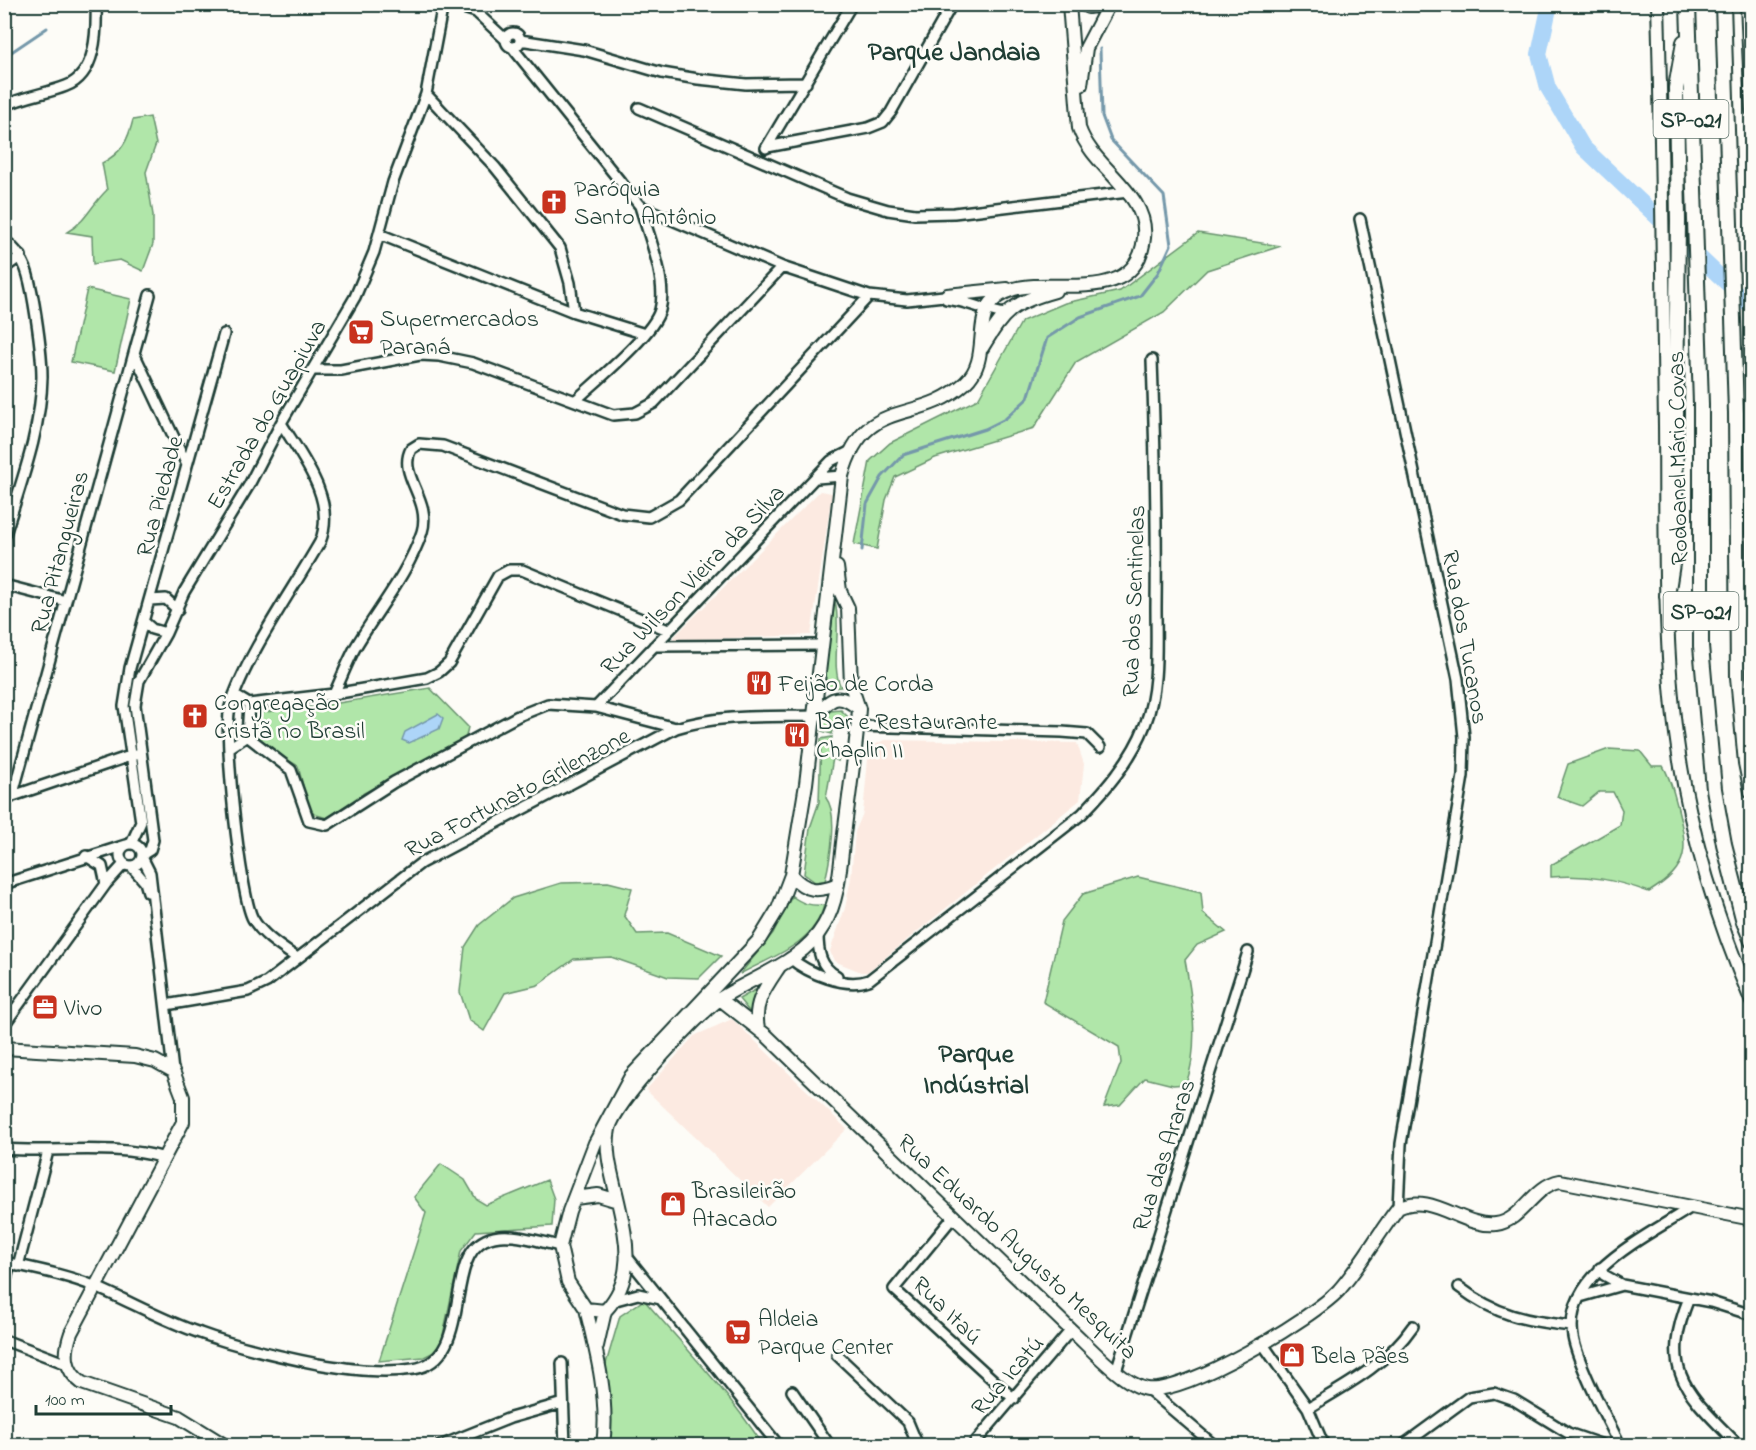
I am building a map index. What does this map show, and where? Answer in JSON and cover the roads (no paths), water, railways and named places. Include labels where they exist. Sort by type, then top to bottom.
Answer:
[{"type":"highway","name":"Rodoanel Mário Covas","points":[[1688,4],[1695,275],[1701,404],[1701,646],[1707,727],[1724,844],[1744,922],[1752,941]]},
{"type":"highway","name":"SP-021","points":[[1723,4],[1733,302],[1738,677],[1746,763],[1752,792]]},
{"type":"highway","points":[[1667,596],[1674,551],[1678,221],[1676,88],[1680,56],[1688,32]]},
{"type":"main road","points":[[947,295],[1015,288],[1071,287],[1106,283],[1122,276],[1132,266],[1143,245],[1144,222],[1128,192],[1085,144],[1079,128],[1069,4]]},
{"type":"main road","points":[[1083,4],[1088,7],[1109,4]]},
{"type":"main road","points":[[1079,128],[1082,70],[1086,48],[1109,4]]},
{"type":"main road","points":[[1658,4],[1667,596],[1673,703],[1688,804],[1715,907],[1752,1002]]},
{"type":"main road","points":[[1747,4],[1752,110]]},
{"type":"main road","points":[[980,351],[1004,314],[1029,298],[1071,287]]},
{"type":"main road","points":[[603,1446],[604,1415],[596,1350],[586,1309],[568,1282],[560,1246],[564,1226],[595,1143],[631,1076],[759,940],[778,909],[791,875],[815,716],[821,645],[835,554],[842,476],[849,452],[860,436],[877,423],[894,414],[925,406],[957,390],[976,369],[985,310],[996,297],[1015,288]]},
{"type":"main road","points":[[596,1350],[605,1311],[616,1300],[624,1282],[628,1258],[608,1143],[609,1128],[616,1111],[681,1037],[720,999],[785,962],[818,934],[830,913],[838,884],[859,710],[851,685],[849,616],[840,591],[835,554]]},
{"type":"main road","points":[[815,716],[828,701],[838,698],[849,701],[859,710]]},
{"type":"main road","points":[[791,875],[799,885],[812,890],[824,890],[838,884]]},
{"type":"main road","points":[[758,1028],[755,1014],[758,1001],[785,962]]},
{"type":"main road","name":"Rua Eduardo Augusto Mesquita","points":[[720,999],[758,1028],[1071,1330],[1116,1371],[1136,1385],[1148,1389],[1203,1376],[1320,1308],[1340,1289],[1398,1208]]},
{"type":"main road","points":[[4,1048],[135,1056],[154,1061],[173,1071],[183,1097],[183,1122],[67,1344],[67,1364],[70,1372],[82,1383],[179,1417],[226,1446]]},
{"type":"main road","points":[[1398,1208],[1406,1204],[1428,1204],[1456,1215],[1496,1224],[1509,1219],[1541,1189],[1560,1181],[1752,1219]]},
{"type":"main road","points":[[575,1198],[598,1195],[618,1201]]},
{"type":"main road","points":[[586,1309],[605,1311]]},
{"type":"street","points":[[4,106],[67,86],[80,79],[92,54],[96,4]]},
{"type":"street","name":"Estrada do Guapiuva","points":[[128,865],[120,854],[129,844],[141,822],[135,705],[139,681],[166,633],[184,592],[249,485],[281,423],[356,297],[379,234],[393,182],[426,94],[443,4]]},
{"type":"street","points":[[451,4],[474,8],[505,39],[640,206],[662,294],[656,321],[575,401]]},
{"type":"street","points":[[760,158],[852,4]]},
{"type":"street","points":[[767,147],[868,128],[883,122],[891,112],[952,4]]},
{"type":"street","points":[[505,39],[512,32],[517,33],[520,40],[517,46],[512,47]]},
{"type":"street","points":[[520,40],[584,50],[662,73],[698,79],[746,84],[806,83]]},
{"type":"street","points":[[426,94],[495,167],[560,248],[570,284],[574,312]]},
{"type":"street","points":[[639,108],[760,158],[847,198],[888,210],[954,213],[1128,192]]},
{"type":"street","points":[[640,206],[782,267],[869,296],[908,300],[947,295],[996,297]]},
{"type":"street","name":"Rua dos Tucanos","points":[[1360,219],[1458,679],[1464,737],[1463,776],[1401,1143],[1398,1208]]},
{"type":"street","points":[[379,234],[574,312],[645,334]]},
{"type":"street","points":[[4,240],[21,256],[28,273],[38,324],[42,375],[34,440],[4,538]]},
{"type":"street","points":[[4,268],[21,256]]},
{"type":"street","points":[[314,370],[341,370],[420,355],[440,356],[472,363],[613,415],[635,413],[654,403],[782,267]]},
{"type":"street","name":"Rua Pitangueiras","points":[[8,798],[66,601],[150,296]]},
{"type":"street","points":[[334,694],[354,650],[410,559],[422,531],[424,508],[406,465],[411,449],[419,444],[443,446],[622,514],[649,517],[679,500],[869,296]]},
{"type":"street","points":[[932,297],[970,303],[985,310],[1004,314]]},
{"type":"street","name":"Rua Piedade","points":[[130,668],[224,334]]},
{"type":"street","points":[[134,353],[187,465]]},
{"type":"street","name":"Rua dos Sentinelas","points":[[785,962],[844,981],[863,983],[1062,831],[1103,792],[1121,769],[1142,732],[1151,705],[1155,659],[1156,530],[1152,360]]},
{"type":"street","points":[[281,423],[317,488],[326,521],[320,542],[241,678],[229,711],[229,748],[244,893],[248,909],[264,932],[297,958]]},
{"type":"street","name":"Rua Wilson Vieira da Silva","points":[[596,707],[831,461],[849,452]]},
{"type":"street","name":"Rua Wilson Vieira da Silva","points":[[817,478],[842,476]]},
{"type":"street","points":[[234,695],[249,704],[334,694],[407,682],[439,672],[457,651],[492,584],[498,576],[508,570],[522,570],[668,630]]},
{"type":"street","points":[[4,585],[66,601]]},
{"type":"street","points":[[150,600],[166,599],[184,592]]},
{"type":"street","points":[[166,599],[178,609]]},
{"type":"street","points":[[144,622],[152,630],[166,633]]},
{"type":"street","points":[[654,646],[821,645]]},
{"type":"street","name":"Estrada do Guapiuva","points":[[130,668],[124,706],[138,757]]},
{"type":"street","points":[[248,736],[249,704]]},
{"type":"street","points":[[248,736],[291,770],[309,821],[327,825],[335,822],[377,791],[531,710],[548,704],[596,707],[676,728]]},
{"type":"street","name":"Rua Fortunato Grilenzone","points":[[166,1005],[248,991],[267,982],[401,878],[439,852],[676,728],[698,721],[716,719],[815,716]]},
{"type":"street","points":[[858,726],[1087,734],[1100,747]]},
{"type":"street","points":[[229,748],[248,736]]},
{"type":"street","points":[[4,1025],[106,884],[128,865],[138,864],[153,843],[138,757],[8,798]]},
{"type":"street","points":[[4,884],[86,856],[129,844],[138,846],[150,873],[173,1071]]},
{"type":"street","points":[[86,856],[102,866],[106,884]]},
{"type":"street","points":[[128,865],[145,882],[152,903]]},
{"type":"street","points":[[818,934],[818,950],[825,968],[844,981]]},
{"type":"street","name":"Rua das Araras","points":[[1116,1371],[1248,952]]},
{"type":"street","points":[[4,1149],[118,1150],[144,1152],[165,1158]]},
{"type":"street","points":[[4,1288],[48,1151]]},
{"type":"street","points":[[1619,1442],[1575,1346],[1572,1326],[1580,1298],[1600,1268],[1690,1208]]},
{"type":"street","name":"Rua Itaú","points":[[954,1216],[894,1289],[1014,1399]]},
{"type":"street","points":[[11,1264],[95,1287],[198,1333],[265,1353],[350,1369],[395,1371],[429,1365],[444,1349],[469,1258],[477,1245],[486,1239],[500,1236],[560,1246]]},
{"type":"street","points":[[628,1258],[779,1446]]},
{"type":"street","points":[[1600,1268],[1604,1275],[1622,1285],[1689,1298],[1752,1315]]},
{"type":"street","points":[[1580,1298],[1622,1285]]},
{"type":"street","points":[[1459,1287],[1497,1312],[1531,1321],[1572,1326]]},
{"type":"street","points":[[616,1300],[638,1294],[661,1299]]},
{"type":"street","points":[[1689,1298],[1682,1316],[1676,1364],[1683,1384],[1696,1401],[1739,1446]]},
{"type":"street","points":[[1308,1408],[1376,1366],[1403,1340],[1413,1326]]},
{"type":"street","name":"Rua Icatú","points":[[972,1446],[1071,1330]]},
{"type":"street","points":[[4,1340],[67,1364]]},
{"type":"street","points":[[1262,1343],[1308,1408],[1324,1446]]},
{"type":"street","points":[[837,1355],[908,1422],[918,1446]]},
{"type":"street","points":[[562,1363],[565,1446]]},
{"type":"street","points":[[1148,1389],[1215,1446]]},
{"type":"street","points":[[792,1391],[830,1446]]},
{"type":"street","points":[[1402,1446],[1469,1397],[1494,1394],[1514,1400],[1568,1433],[1607,1446],[1609,1439],[1619,1442]]},
{"type":"street","points":[[440,1446],[510,1418],[562,1403]]},
{"type":"water","points":[[438,714],[443,718],[439,729],[409,743],[402,740],[405,732]]},
{"type":"waterway","points":[[1550,4],[1539,54],[1548,88],[1583,147],[1752,307]]},
{"type":"waterway","points":[[4,57],[47,28]]},
{"type":"waterway","points":[[862,550],[867,504],[882,477],[903,455],[985,429],[1005,419],[1028,398],[1047,338],[1080,317],[1140,296],[1158,273],[1171,245],[1164,196],[1111,140],[1102,116],[1100,49]]},
{"type":"place","name":"Paróquia Santo Antônio","points":[[554,202]]},
{"type":"place","name":"Supermercados Paraná","points":[[361,332]]},
{"type":"place","name":"Feijão de Corda","points":[[759,683]]},
{"type":"place","name":"Congregação Cristã no Brasil","points":[[195,716]]},
{"type":"place","name":"Bar e Restaurante Chaplin II","points":[[797,735]]},
{"type":"place","name":"Vivo","points":[[45,1007]]},
{"type":"place","name":"Brasileirão Atacado","points":[[673,1204]]},
{"type":"place","name":"Aldeia Parque Center","points":[[738,1332]]},
{"type":"place","name":"Bela Pães","points":[[1292,1355]]},
{"type":"district","name":"Parque Jandaia","points":[[954,51]]},
{"type":"district","name":"Parque Indústrial","points":[[976,1068]]}]
